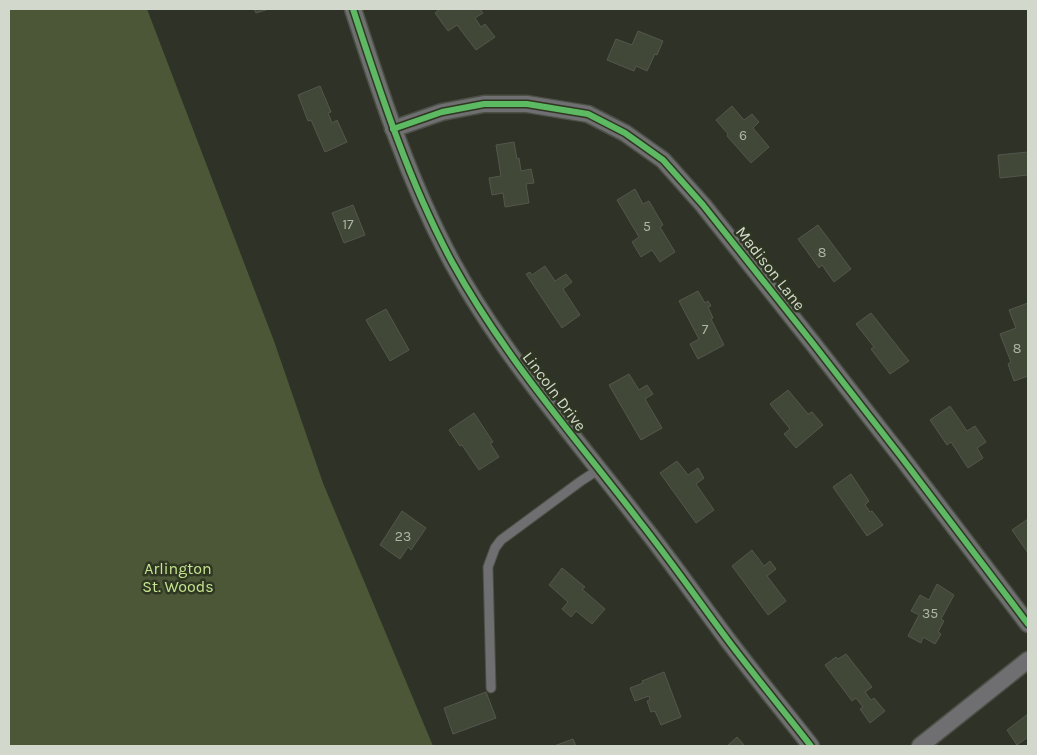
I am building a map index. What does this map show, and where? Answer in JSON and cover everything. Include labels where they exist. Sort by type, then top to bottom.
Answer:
[{"type":"street","name":"Lincoln Drive","points":[[353,9],[393,130],[432,223],[454,264],[505,348],[560,423],[641,523],[748,666],[811,746]]},
{"type":"street","name":"Madison Lane","points":[[393,130],[442,112],[467,107],[484,104],[527,104],[588,114],[625,133],[663,160],[703,204],[793,318],[1028,624]]},
{"type":"street","points":[[920,746],[1028,660]]},
{"type":"lane","points":[[491,688],[488,567],[495,548],[501,540],[598,470]]},
{"type":"green space","name":"Arlington St. Woods","points":[[9,9],[147,9],[274,341],[323,483],[433,746],[9,746]]},
{"type":"building","points":[[254,9],[269,9],[256,13]]},
{"type":"building","points":[[440,9],[480,9],[483,13],[475,18],[481,27],[485,24],[495,37],[476,50],[457,25],[448,31],[435,13]]},
{"type":"building","points":[[638,31],[663,41],[647,71],[636,66],[634,71],[607,60],[616,39],[632,45]]},
{"type":"building","points":[[320,86],[331,112],[328,113],[332,123],[337,120],[347,142],[325,152],[311,120],[308,121],[298,95]]},
{"type":"building","points":[[732,106],[744,120],[752,114],[759,122],[753,128],[769,147],[751,163],[727,136],[728,134],[716,120]]},
{"type":"building","points":[[514,142],[521,171],[531,169],[534,183],[526,184],[529,203],[505,207],[503,193],[492,195],[489,178],[501,176],[496,145]]},
{"type":"building","points":[[1028,152],[1028,175],[1000,178],[998,155]]},
{"type":"building","points":[[635,189],[643,204],[649,201],[663,225],[660,227],[675,252],[660,262],[652,250],[641,257],[632,242],[639,237],[617,200]]},
{"type":"building","points":[[353,205],[365,235],[344,243],[332,213]]},
{"type":"building","points":[[818,225],[851,269],[834,282],[822,265],[819,268],[798,239]]},
{"type":"building","points":[[545,266],[555,281],[566,274],[572,282],[563,289],[580,315],[562,328],[526,274],[530,272],[532,275]]},
{"type":"building","points":[[698,291],[705,303],[708,301],[711,306],[708,307],[713,318],[711,319],[724,345],[698,359],[690,344],[699,339],[679,301]]},
{"type":"building","points":[[1028,303],[1028,376],[1014,381],[1008,364],[1011,362],[1000,334],[1016,328],[1009,310]]},
{"type":"building","points":[[386,309],[409,350],[390,361],[366,320]]},
{"type":"building","points":[[871,313],[909,361],[890,374],[871,349],[874,347],[856,324]]},
{"type":"building","points":[[629,374],[639,390],[647,385],[653,394],[645,399],[662,428],[641,440],[609,385]]},
{"type":"building","points":[[788,390],[808,414],[812,412],[823,425],[796,448],[784,434],[790,429],[770,404]]},
{"type":"building","points":[[950,406],[967,431],[975,426],[986,442],[977,448],[983,458],[968,468],[951,442],[947,445],[930,420]]},
{"type":"building","points":[[474,413],[493,442],[490,443],[499,457],[479,470],[449,430]]},
{"type":"building","points":[[677,461],[688,475],[698,468],[704,478],[696,484],[714,510],[696,523],[660,473]]},
{"type":"building","points":[[851,474],[869,501],[865,505],[883,525],[867,536],[833,487]]},
{"type":"building","points":[[402,511],[426,528],[411,550],[408,547],[400,559],[380,545]]},
{"type":"building","points":[[1028,519],[1028,553],[1012,530]]},
{"type":"building","points":[[752,550],[764,566],[770,561],[776,569],[767,576],[786,601],[768,615],[732,566]]},
{"type":"building","points":[[562,568],[585,587],[582,589],[605,609],[592,624],[576,611],[571,617],[562,609],[568,602],[549,585]]},
{"type":"building","points":[[937,584],[954,595],[941,619],[944,621],[938,632],[941,634],[935,644],[923,637],[921,643],[908,636],[919,615],[911,611],[920,595],[929,600]]},
{"type":"building","points":[[846,654],[872,687],[865,692],[871,700],[874,698],[885,711],[870,723],[860,709],[863,707],[856,698],[852,701],[825,665],[836,657],[838,659]]},
{"type":"building","points":[[664,672],[681,717],[661,725],[655,711],[651,712],[647,701],[650,700],[649,696],[635,701],[630,688]]},
{"type":"building","points":[[486,692],[496,718],[453,734],[444,708]]},
{"type":"building","points":[[1028,714],[1028,737],[1017,745],[1007,730]]},
{"type":"building","points":[[737,737],[745,746],[727,746]]},
{"type":"building","points":[[573,739],[576,746],[554,746]]},
{"type":"cycle path","points":[[353,9],[385,106],[422,201],[452,262],[472,297],[541,396],[651,536],[737,652],[811,746]]},
{"type":"cycle path","points":[[393,129],[442,112],[484,104],[527,104],[588,114],[625,133],[663,160],[703,205],[811,341],[1028,624]]}]
